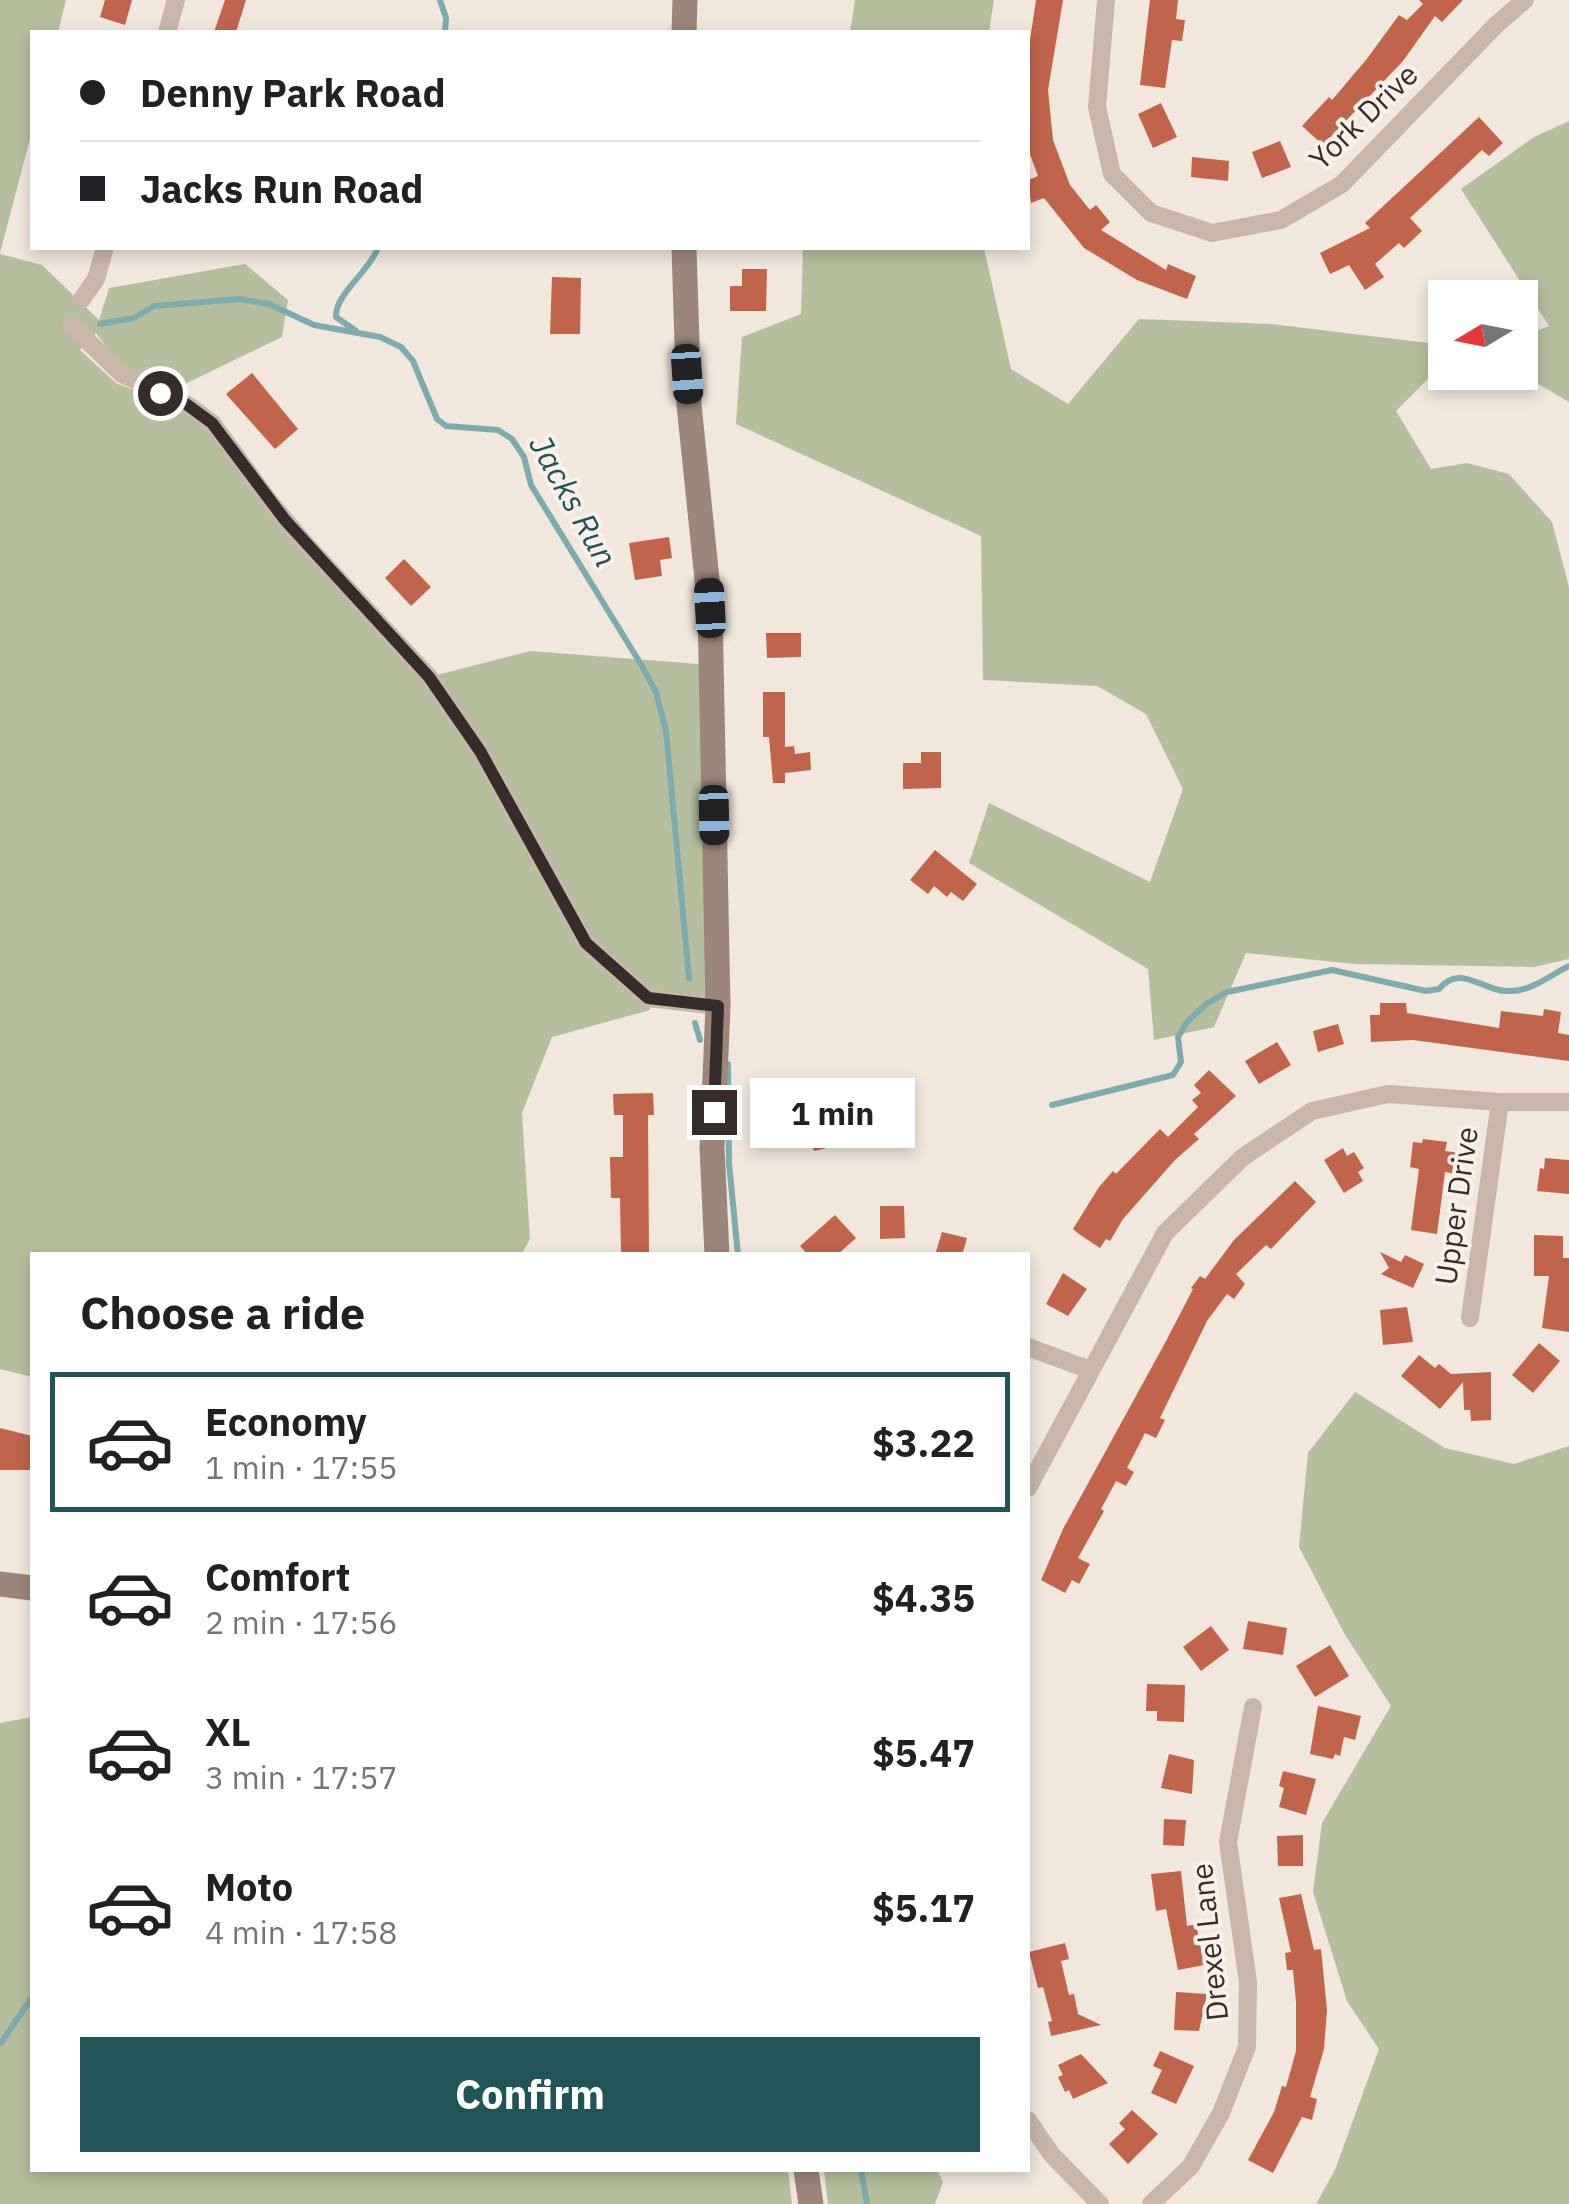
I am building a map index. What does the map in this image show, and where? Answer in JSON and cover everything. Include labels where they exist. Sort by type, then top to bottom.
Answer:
[{"type":"street","points":[[168,30],[176,0]]},
{"type":"street","points":[[684,30],[685,0]]},
{"type":"street","name":"York Drive","points":[[1106,0],[1097,107],[1112,174],[1151,213],[1212,232],[1281,220],[1342,184],[1496,25],[1526,0]]},
{"type":"street","points":[[82,299],[96,278],[104,250]]},
{"type":"street","points":[[684,250],[684,344],[710,608],[718,1006],[712,1148],[717,1252]]},
{"type":"street","points":[[71,325],[122,374],[186,404],[212,423],[268,501],[429,677],[480,751],[586,943],[648,998],[718,1006]]},
{"type":"street","points":[[1030,1484],[1165,1233],[1243,1157],[1312,1110],[1388,1094],[1500,1102],[1569,1102]]},
{"type":"street","name":"Upper Drive","points":[[1470,1318],[1500,1102]]},
{"type":"street","points":[[1030,1348],[1090,1370]]},
{"type":"street","points":[[0,1584],[30,1588]]},
{"type":"street","name":"Drexel Lane","points":[[1150,2204],[1191,2166],[1221,2114],[1247,2047],[1248,1982],[1228,1842],[1253,1706]]},
{"type":"street","points":[[1030,2123],[1052,2155],[1100,2204]]},
{"type":"street","points":[[806,2172],[811,2204]]},
{"type":"green space","points":[[0,0],[66,0],[58,30],[30,30],[30,139],[0,253]]},
{"type":"green space","points":[[855,0],[994,0],[989,30],[850,30]]},
{"type":"green space","points":[[1569,121],[1569,402],[1538,385],[1538,330],[1549,326],[1538,309],[1538,280],[1519,280],[1461,189],[1534,137]]},
{"type":"green space","points":[[803,250],[984,250],[1011,369],[1068,404],[1139,319],[1271,324],[1428,343],[1428,379],[1396,411],[1431,469],[1467,463],[1509,474],[1552,522],[1569,587],[1569,959],[1534,967],[1355,964],[1246,953],[1214,1027],[1154,1040],[1148,969],[969,863],[989,803],[1150,882],[1183,789],[1146,714],[1097,686],[983,680],[981,536],[736,424],[742,337],[801,314]]},
{"type":"green space","points":[[0,254],[42,265],[99,320],[109,288],[245,264],[288,300],[282,337],[187,383],[181,392],[132,371],[96,333],[80,350],[116,383],[172,405],[207,428],[429,677],[531,651],[711,665],[718,1006],[648,999],[650,1010],[552,1037],[522,1113],[530,1239],[523,1252],[30,1252],[30,1376],[0,1369]]},
{"type":"green space","points":[[1355,1392],[1445,1448],[1514,1464],[1569,1446],[1569,2204],[1316,2204],[1335,2170],[1379,2049],[1347,2001],[1313,1892],[1322,1823],[1391,1706],[1344,1633],[1299,1547],[1308,1453]]},
{"type":"green space","points":[[30,1717],[30,2172],[788,2172],[792,2204],[0,2204],[0,1723]]},
{"type":"green space","points":[[824,2172],[938,2172],[943,2182],[935,2204],[828,2204]]},
{"type":"building","points":[[105,0],[132,0],[125,25],[100,17]]},
{"type":"building","points":[[225,0],[246,0],[237,30],[215,30]]},
{"type":"building","points":[[1036,0],[1063,0],[1048,90],[1053,140],[1070,185],[1090,210],[1096,205],[1110,222],[1101,230],[1166,270],[1168,264],[1196,276],[1187,299],[1137,280],[1084,248],[1044,198],[1031,203],[1030,179],[1038,176],[1030,154],[1030,40]]},
{"type":"building","points":[[1150,0],[1178,0],[1176,19],[1185,20],[1182,41],[1172,40],[1165,88],[1140,85]]},
{"type":"building","points":[[1419,0],[1463,0],[1442,22],[1435,16],[1403,61],[1323,145],[1302,126],[1329,97],[1332,100],[1399,15],[1407,20],[1423,4]]},
{"type":"building","points":[[1161,103],[1177,137],[1153,148],[1138,114]]},
{"type":"building","points":[[1479,117],[1503,143],[1489,156],[1482,150],[1410,218],[1422,231],[1404,248],[1399,243],[1375,264],[1384,277],[1365,290],[1349,265],[1330,274],[1320,253],[1370,228],[1365,223]]},
{"type":"building","points":[[1280,141],[1291,167],[1262,178],[1252,152]]},
{"type":"building","points":[[1192,157],[1229,161],[1228,181],[1191,177]]},
{"type":"building","points":[[742,269],[767,269],[766,311],[730,311],[730,286],[742,286]]},
{"type":"building","points":[[552,277],[581,278],[580,334],[550,334]]},
{"type":"building","points":[[252,373],[298,429],[275,449],[226,394]]},
{"type":"building","points":[[669,537],[672,558],[660,560],[662,576],[635,580],[629,543]]},
{"type":"building","points":[[404,559],[431,587],[411,606],[385,578]]},
{"type":"building","points":[[766,633],[801,633],[801,657],[767,658]]},
{"type":"building","points":[[763,692],[785,692],[785,747],[794,746],[795,754],[810,752],[811,770],[785,773],[785,783],[773,783],[769,737],[763,737]]},
{"type":"building","points":[[921,752],[941,752],[941,788],[903,789],[903,763],[921,763]]},
{"type":"building","points":[[935,850],[977,884],[963,901],[951,892],[947,897],[934,886],[928,894],[910,880]]},
{"type":"building","points":[[1380,1003],[1406,1003],[1407,1013],[1499,1028],[1501,1011],[1543,1016],[1544,1009],[1561,1012],[1558,1033],[1569,1035],[1569,1061],[1413,1040],[1371,1042],[1370,1015],[1380,1015]]},
{"type":"building","points":[[1338,1024],[1344,1044],[1318,1052],[1313,1031]]},
{"type":"building","points":[[1277,1042],[1291,1065],[1259,1084],[1245,1061]]},
{"type":"building","points":[[1209,1070],[1236,1096],[1194,1134],[1199,1139],[1123,1219],[1110,1241],[1106,1239],[1100,1248],[1079,1234],[1073,1229],[1113,1171],[1116,1174],[1160,1129],[1168,1137],[1198,1107],[1192,1100],[1201,1093],[1194,1085]]},
{"type":"building","points":[[653,1093],[654,1115],[648,1115],[649,1252],[621,1252],[620,1198],[611,1198],[610,1157],[623,1157],[623,1115],[614,1115],[613,1094]]},
{"type":"building","points":[[887,1094],[896,1132],[814,1151],[804,1116]]},
{"type":"building","points":[[1423,1139],[1447,1142],[1445,1151],[1460,1153],[1457,1174],[1445,1172],[1437,1234],[1411,1230],[1419,1169],[1410,1167],[1413,1142],[1422,1143]]},
{"type":"building","points":[[1343,1148],[1347,1156],[1354,1152],[1364,1168],[1358,1172],[1363,1181],[1344,1193],[1324,1160]]},
{"type":"building","points":[[1545,1158],[1569,1160],[1569,1194],[1537,1191]]},
{"type":"building","points":[[1295,1181],[1316,1202],[1271,1249],[1266,1245],[1236,1274],[1245,1284],[1234,1299],[1227,1294],[1207,1321],[1160,1418],[1165,1420],[1156,1438],[1145,1433],[1127,1468],[1134,1472],[1126,1486],[1116,1481],[1101,1509],[1104,1511],[1078,1558],[1090,1564],[1079,1584],[1072,1580],[1065,1593],[1041,1580],[1063,1529],[1191,1288],[1200,1276],[1205,1279],[1234,1240]]},
{"type":"building","points":[[880,1206],[904,1206],[905,1238],[880,1239]]},
{"type":"building","points":[[835,1215],[856,1238],[840,1252],[805,1252],[800,1246]]},
{"type":"building","points":[[942,1232],[967,1238],[963,1252],[936,1252]]},
{"type":"building","points":[[1534,1235],[1563,1236],[1563,1258],[1569,1258],[1569,1332],[1542,1328],[1549,1276],[1534,1276]]},
{"type":"building","points":[[1380,1252],[1401,1262],[1405,1255],[1424,1264],[1413,1288],[1381,1274],[1389,1268]]},
{"type":"building","points":[[1063,1273],[1087,1289],[1068,1316],[1046,1304]]},
{"type":"building","points":[[1407,1307],[1413,1342],[1383,1345],[1380,1310]]},
{"type":"building","points":[[1539,1343],[1560,1361],[1533,1393],[1512,1375]]},
{"type":"building","points":[[1419,1355],[1435,1368],[1439,1364],[1451,1374],[1491,1372],[1491,1420],[1471,1421],[1470,1410],[1464,1410],[1463,1382],[1440,1409],[1401,1376]]},
{"type":"building","points":[[0,1428],[30,1436],[30,1470],[0,1470]]},
{"type":"building","points":[[1248,1621],[1287,1628],[1283,1655],[1243,1649]]},
{"type":"building","points":[[1211,1626],[1229,1650],[1201,1671],[1183,1647]]},
{"type":"building","points":[[1330,1645],[1349,1676],[1315,1697],[1296,1666]]},
{"type":"building","points":[[1147,1684],[1185,1685],[1184,1722],[1157,1721],[1157,1711],[1146,1711]]},
{"type":"building","points":[[1318,1706],[1361,1716],[1355,1740],[1344,1737],[1340,1756],[1335,1754],[1333,1759],[1310,1754]]},
{"type":"building","points":[[1169,1754],[1194,1760],[1192,1794],[1161,1788]]},
{"type":"building","points":[[1283,1771],[1316,1779],[1306,1815],[1279,1807]]},
{"type":"building","points":[[1164,1819],[1186,1820],[1184,1846],[1163,1845]]},
{"type":"building","points":[[1303,1835],[1303,1866],[1278,1866],[1277,1836]]},
{"type":"building","points":[[1181,1871],[1187,1926],[1196,1924],[1204,1965],[1178,1970],[1166,1909],[1156,1911],[1151,1874]]},
{"type":"building","points":[[1301,1894],[1314,1950],[1321,1949],[1327,2010],[1324,2049],[1310,2097],[1317,2099],[1312,2120],[1302,2117],[1273,2173],[1248,2160],[1274,2112],[1282,2086],[1286,2087],[1296,2051],[1293,1970],[1287,1970],[1285,1953],[1291,1952],[1279,1898]]},
{"type":"building","points":[[1065,1943],[1069,1959],[1061,1961],[1069,1995],[1074,1994],[1078,2014],[1101,2025],[1051,2036],[1048,2022],[1052,2021],[1043,1987],[1038,1988],[1030,1952]]},
{"type":"building","points":[[1176,1992],[1207,1994],[1199,2031],[1174,2030]]},
{"type":"building","points":[[1160,2051],[1194,2066],[1176,2104],[1151,2093],[1162,2070],[1153,2066]]},
{"type":"building","points":[[1081,2054],[1108,2083],[1073,2099],[1058,2077],[1063,2075],[1058,2065]]},
{"type":"building","points":[[1132,2110],[1158,2134],[1128,2164],[1109,2144],[1125,2129],[1119,2123]]},
{"type":"waterway","points":[[440,0],[445,30]]},
{"type":"waterway","points":[[356,331],[336,317],[337,308],[377,250]]},
{"type":"waterway","name":"Jacks Run","points":[[100,324],[134,318],[154,306],[239,299],[269,304],[314,325],[380,337],[401,347],[413,361],[437,419],[446,426],[498,430],[512,439],[524,457],[531,485],[656,692],[666,731],[689,978]]},
{"type":"waterway","points":[[1052,1105],[1173,1075],[1181,1062],[1178,1037],[1187,1022],[1227,992],[1332,970],[1426,991],[1439,989],[1456,978],[1511,991],[1533,985],[1569,966]]},
{"type":"waterway","name":"Jacks Run","points":[[695,1023],[700,1040]]},
{"type":"waterway","name":"Jacks Run","points":[[728,1064],[729,1163],[738,1252]]},
{"type":"waterway","points":[[1,2043],[30,2000]]},
{"type":"waterway","name":"Jacks Run","points":[[861,2172],[867,2204]]},
{"type":"route","points":[[160,393],[199,411],[212,423],[268,501],[429,677],[480,751],[586,943],[648,998],[718,1006],[714,1112]]}]
